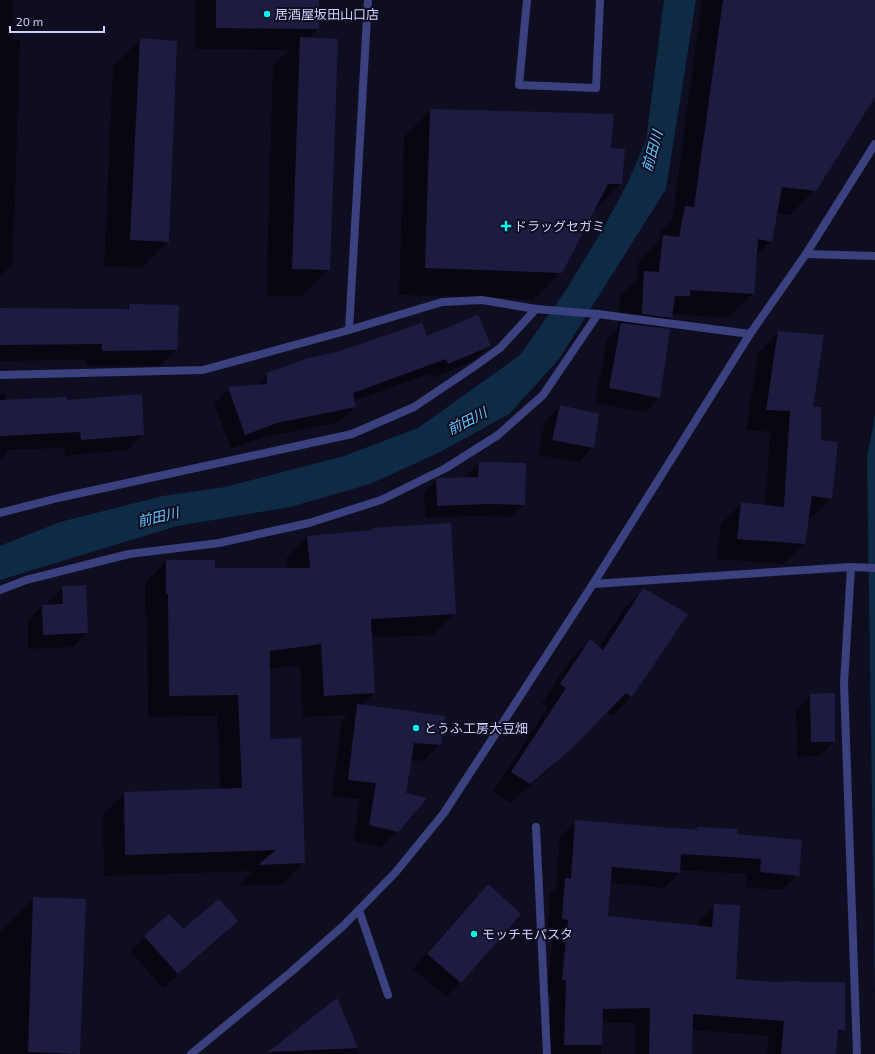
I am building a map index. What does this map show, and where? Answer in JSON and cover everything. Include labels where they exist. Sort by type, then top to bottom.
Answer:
[{"type":"street","points":[[349,330],[368,0]]},
{"type":"street","points":[[527,0],[519,85],[596,88],[600,0]]},
{"type":"street","points":[[191,1054],[291,972],[343,926],[395,873],[444,813],[593,584],[750,334],[806,254],[875,144]]},
{"type":"street","points":[[806,254],[875,256]]},
{"type":"street","points":[[0,375],[202,370],[349,330],[442,302],[482,300],[536,309],[598,314],[750,334]]},
{"type":"street","points":[[0,513],[58,498],[352,434],[414,407],[475,366],[500,348],[536,309]]},
{"type":"street","points":[[0,590],[26,580],[129,554],[219,543],[309,523],[381,500],[446,468],[498,435],[543,396],[598,314]]},
{"type":"street","points":[[593,584],[851,567],[875,568]]},
{"type":"street","points":[[851,567],[844,684],[857,1054]]},
{"type":"street","points":[[536,827],[547,1054]]},
{"type":"street","points":[[359,910],[388,996]]},
{"type":"water","name":"前田川","points":[[664,0],[696,0],[666,189],[559,359],[509,414],[440,452],[370,484],[290,507],[177,526],[0,580],[0,546],[60,522],[163,496],[225,487],[344,456],[418,428],[520,355],[564,293],[603,229],[627,184],[646,141]]},
{"type":"water","points":[[875,415],[875,1000],[867,458]]},
{"type":"building","name":"居酒屋坂田山口店","points":[[216,0],[319,0],[319,29],[216,28]]},
{"type":"building","points":[[723,0],[875,0],[875,97],[816,191],[782,187],[772,242],[758,239],[754,294],[690,290],[690,296],[675,296],[672,318],[642,314],[644,271],[659,272],[663,235],[679,237],[685,206],[694,207]]},
{"type":"building","points":[[300,37],[338,39],[330,270],[292,269]]},
{"type":"building","points":[[140,38],[177,41],[169,242],[130,240]]},
{"type":"building","name":"ドラッグセガミ","points":[[430,109],[614,114],[611,148],[625,149],[622,184],[608,184],[562,273],[425,268]]},
{"type":"building","points":[[129,304],[179,305],[177,350],[102,351],[102,344],[0,345],[0,308],[129,309]]},
{"type":"building","points":[[478,315],[491,346],[448,364],[446,359],[353,393],[356,407],[277,423],[245,435],[228,387],[267,384],[267,373],[305,359],[337,352],[422,323],[427,336]]},
{"type":"building","points":[[621,323],[670,329],[660,398],[609,388]]},
{"type":"building","points":[[778,331],[824,335],[813,407],[821,407],[821,440],[838,442],[832,499],[812,496],[805,544],[737,539],[741,502],[784,507],[790,411],[766,410]]},
{"type":"building","points":[[142,394],[144,435],[81,440],[80,432],[0,436],[0,400],[67,397],[67,400]]},
{"type":"building","points":[[560,405],[599,414],[594,448],[552,440]]},
{"type":"building","points":[[479,462],[526,463],[525,505],[489,504],[437,506],[436,479],[478,477]]},
{"type":"building","points":[[451,523],[456,614],[371,619],[375,693],[324,696],[321,644],[270,651],[270,739],[301,738],[305,863],[258,865],[276,850],[125,855],[124,792],[242,788],[238,695],[169,696],[168,594],[166,594],[166,560],[215,560],[215,568],[310,568],[307,536],[373,530],[373,528]]},
{"type":"building","points":[[86,585],[88,633],[43,635],[42,605],[63,604],[62,586]]},
{"type":"building","points":[[643,588],[688,614],[632,697],[626,693],[571,749],[530,784],[511,772],[566,688],[560,684],[590,639],[603,650]]},
{"type":"building","points":[[835,693],[835,742],[811,742],[810,694]]},
{"type":"building","points":[[357,704],[445,716],[441,745],[414,743],[406,793],[427,798],[398,832],[369,825],[376,783],[348,780]]},
{"type":"building","points":[[575,820],[697,830],[697,827],[737,829],[737,834],[802,840],[799,876],[760,872],[761,859],[681,854],[680,873],[612,867],[608,916],[712,927],[714,904],[740,905],[736,979],[772,982],[845,982],[845,1030],[838,1030],[836,1054],[781,1054],[784,1021],[693,1014],[692,1054],[649,1054],[650,1008],[603,1009],[602,1045],[564,1045],[566,980],[562,980],[568,920],[562,919],[565,878],[571,878]]},
{"type":"building","name":"モッチモパスタ","points":[[488,884],[521,914],[461,983],[427,954]]},
{"type":"building","points":[[33,897],[86,899],[80,1054],[28,1052]]},
{"type":"building","points":[[219,899],[238,921],[178,974],[144,936],[169,914],[183,929]]},
{"type":"building","points":[[337,998],[358,1048],[268,1052]]},
{"type":"place","name":"居酒屋坂田山口店","points":[[267,14]]},
{"type":"place","name":"ドラッグセガミ","points":[[506,226]]},
{"type":"place","name":"とうふ工房大豆畑","points":[[416,728]]},
{"type":"place","name":"モッチモパスタ","points":[[474,934]]}]
